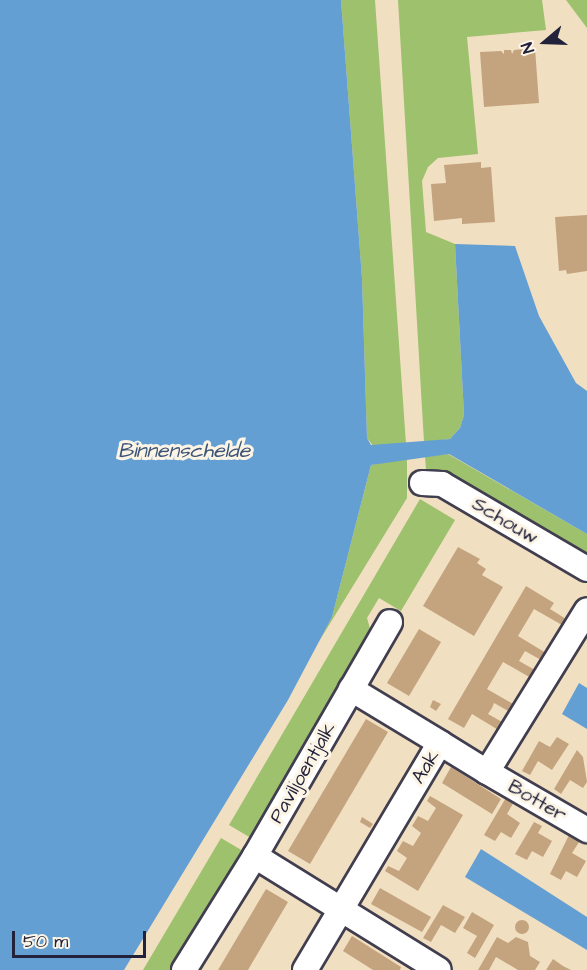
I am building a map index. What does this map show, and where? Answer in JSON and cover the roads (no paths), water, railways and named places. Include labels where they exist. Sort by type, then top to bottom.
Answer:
[{"type":"street","name":"Schouw","points":[[422,483],[442,484],[587,569]]},
{"type":"street","points":[[487,772],[587,610]]},
{"type":"street","name":"Paviljoentjalk","points":[[184,970],[255,856],[390,622]]},
{"type":"street","points":[[351,689],[440,743]]},
{"type":"street","name":"Aak","points":[[305,970],[440,743],[487,772]]},
{"type":"street","name":"Botter","points":[[487,772],[587,830]]},
{"type":"street","points":[[255,856],[340,911],[439,970]]},
{"type":"water","name":"Binnenschelde","points":[[0,0],[341,0],[362,278],[367,438],[371,445],[450,439],[460,428],[464,415],[455,244],[515,246],[539,316],[576,383],[587,391],[587,534],[449,454],[371,465],[332,617],[288,700],[124,970],[0,970]]},
{"type":"water","points":[[579,683],[587,688],[587,729],[562,714]]},
{"type":"water","points":[[481,849],[587,917],[587,950],[465,877]]}]
